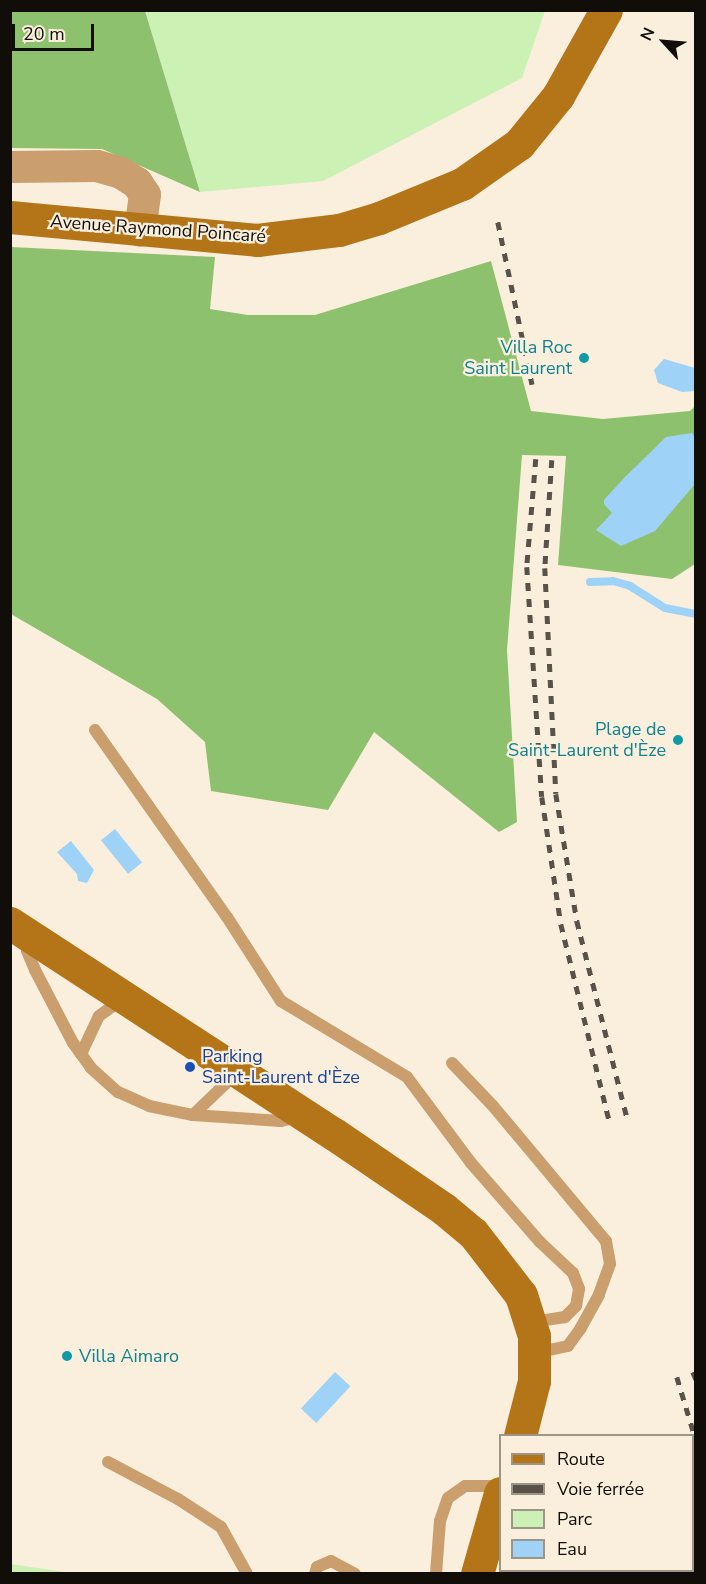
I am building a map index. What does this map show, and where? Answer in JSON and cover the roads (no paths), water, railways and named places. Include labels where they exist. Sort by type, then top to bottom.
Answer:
[{"type":"main road","name":"Avenue Raymond Poincaré","points":[[10,217],[140,231],[257,240],[339,230],[437,197],[501,158],[544,117],[606,10]]},
{"type":"main road","points":[[21,929],[306,1116],[444,1209],[473,1233],[505,1269],[521,1295],[533,1337],[534,1381],[521,1434]]},
{"type":"main road","points":[[477,1574],[499,1500]]},
{"type":"street","points":[[10,167],[97,166],[121,173],[137,183],[145,195],[140,231]]},
{"type":"lane","points":[[95,730],[227,917],[281,1001],[407,1077],[471,1163],[540,1242],[573,1273],[579,1289],[576,1306],[565,1317],[533,1337]]},
{"type":"lane","points":[[21,929],[35,970],[81,1054],[102,1080],[125,1096],[149,1106],[193,1115],[281,1121],[306,1116]]},
{"type":"lane","points":[[81,1054],[99,1016],[125,998]]},
{"type":"lane","points":[[452,1063],[493,1106],[606,1241],[610,1264],[599,1295],[568,1346],[533,1337]]},
{"type":"lane","points":[[193,1115],[225,1084],[229,1066]]},
{"type":"lane","points":[[108,1462],[178,1499],[221,1527],[247,1574]]},
{"type":"lane","points":[[436,1574],[440,1521],[448,1498],[465,1486],[499,1486]]},
{"type":"lane","points":[[315,1574],[317,1567],[331,1561],[355,1574]]},
{"type":"water","points":[[664,359],[695,368],[695,391],[682,392],[658,383],[654,370]]},
{"type":"water","points":[[692,433],[695,437],[695,484],[655,531],[621,546],[596,530],[612,513],[604,504],[604,500],[624,478],[666,437]]},
{"type":"water","points":[[115,829],[142,862],[128,874],[101,840]]},
{"type":"water","points":[[71,841],[94,870],[87,883],[78,881],[77,874],[57,852]]},
{"type":"water","points":[[335,1372],[350,1386],[316,1423],[301,1409]]},
{"type":"waterway","points":[[590,582],[613,581],[630,586],[665,608],[696,614]]},
{"type":"railway","points":[[498,222],[532,384]]},
{"type":"railway","points":[[536,459],[527,567],[542,797],[561,924],[610,1123]]},
{"type":"railway","points":[[552,460],[545,568],[556,794],[577,921],[627,1117]]},
{"type":"railway","points":[[693,1372],[696,1379]]},
{"type":"railway","points":[[677,1377],[696,1440]]},
{"type":"place","name":"Villa Roc Saint Laurent","points":[[584,358]]},
{"type":"place","name":"Plage de Saint-Laurent d'Èze","points":[[678,740]]},
{"type":"place","name":"Parking Saint-Laurent d'Èze","points":[[190,1067]]},
{"type":"place","name":"Villa Aimaro","points":[[67,1356]]}]
